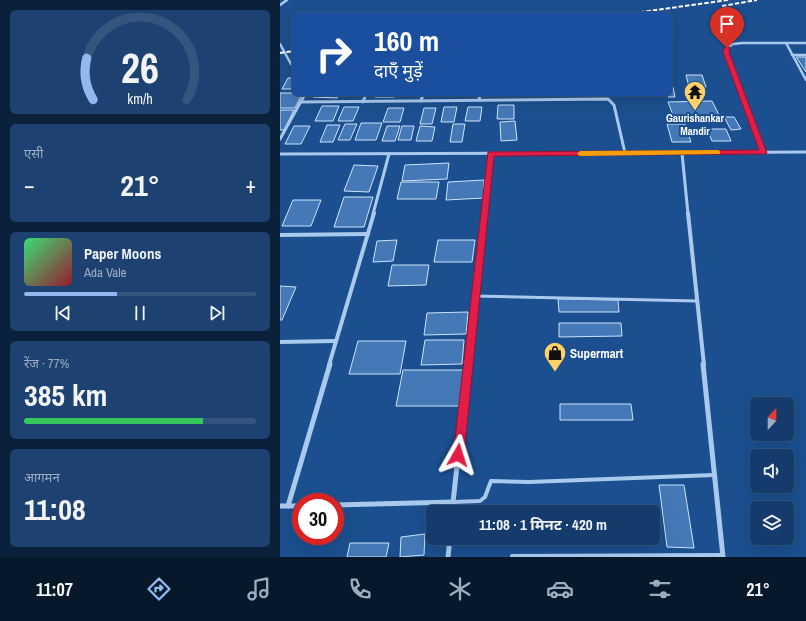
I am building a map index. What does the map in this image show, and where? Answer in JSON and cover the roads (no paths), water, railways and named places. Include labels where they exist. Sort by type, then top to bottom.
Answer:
[{"type":"street","points":[[280,5],[287,0]]},
{"type":"street","points":[[763,153],[726,52],[727,48],[733,44],[742,43],[806,43]]},
{"type":"street","points":[[786,43],[806,80]]},
{"type":"street","points":[[280,44],[292,65]]},
{"type":"street","points":[[792,55],[806,55]]},
{"type":"street","points":[[280,140],[304,96]]},
{"type":"street","points":[[363,102],[365,96]]},
{"type":"street","points":[[421,101],[422,96]]},
{"type":"street","points":[[479,100],[480,96]]},
{"type":"street","points":[[300,102],[602,98],[612,101],[614,105],[625,154]]},
{"type":"street","points":[[280,154],[625,154],[806,152]]},
{"type":"street","points":[[682,153],[723,556]]},
{"type":"street","points":[[288,506],[335,341],[368,234],[389,154]]},
{"type":"street","points":[[453,505],[491,154]]},
{"type":"street","points":[[280,235],[368,234]]},
{"type":"street","points":[[280,342],[335,341]]},
{"type":"street","points":[[344,505],[453,502]]},
{"type":"street","points":[[280,506],[292,506]]},
{"type":"street","points":[[448,557],[449,545]]},
{"type":"lane","points":[[476,296],[697,301]]},
{"type":"lane","points":[[453,502],[480,501],[485,497],[489,483],[491,482],[537,482],[714,475]]},
{"type":"lane","points":[[512,556],[723,556]]},
{"type":"railway","points":[[641,12],[728,0]]},
{"type":"railway","points":[[722,6],[757,0]]},
{"type":"railway","points":[[280,53],[292,51]]},
{"type":"place","name":"Gaurishankar Mandir","points":[[695,112]]},
{"type":"place","name":"Supermart","points":[[555,372]]}]
